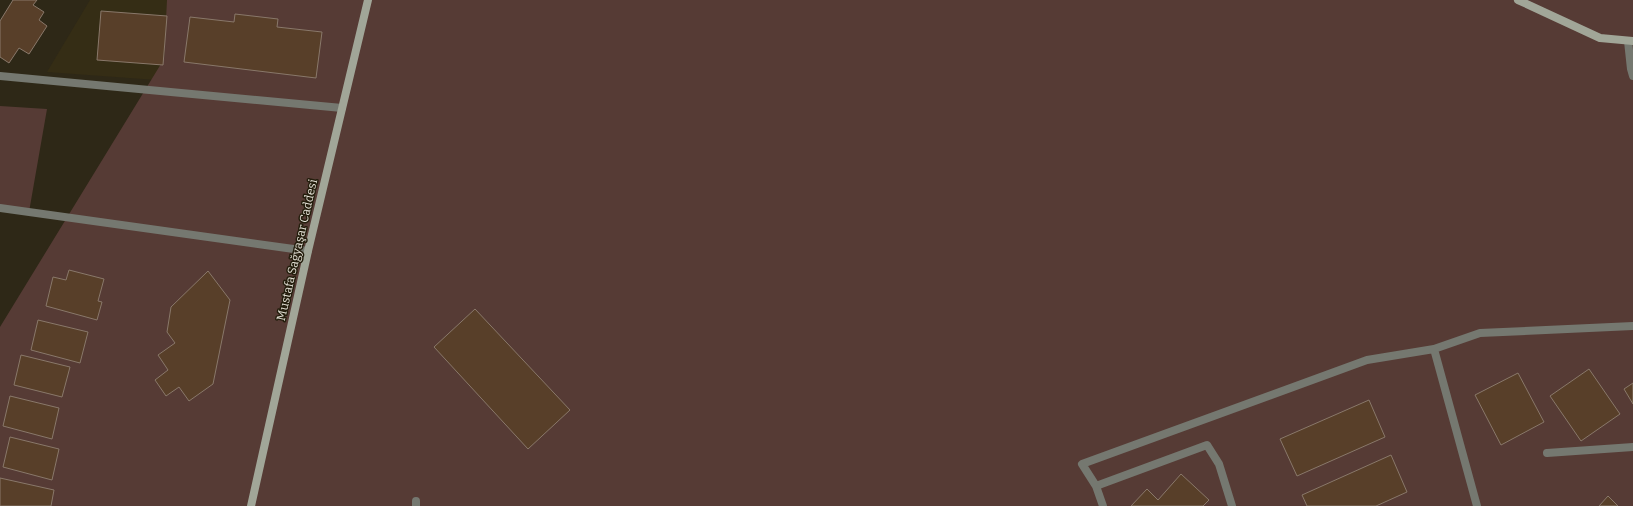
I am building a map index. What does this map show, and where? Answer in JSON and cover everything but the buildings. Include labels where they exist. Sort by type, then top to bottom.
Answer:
[{"type":"street","name":"Mustafa Sağyaşar Caddesi","points":[[251,506],[308,251],[368,0]]},
{"type":"street","points":[[1518,0],[1600,38],[1630,41],[1631,69],[1633,76]]},
{"type":"street","points":[[0,76],[342,108]]},
{"type":"street","points":[[0,209],[308,251]]},
{"type":"street","points":[[1103,506],[1096,486],[1082,464],[1367,360],[1434,349],[1480,333],[1633,326]]},
{"type":"street","points":[[1434,349],[1477,506]]},
{"type":"street","points":[[1096,486],[1207,445],[1219,464],[1232,506]]},
{"type":"street","points":[[1547,453],[1633,447]]},
{"type":"shaded area","points":[[90,0],[347,0],[323,92],[47,72]]},
{"type":"shaded area","points":[[167,0],[1633,0],[1633,506],[0,506],[0,327],[164,59]]},
{"type":"shaded area","points":[[0,106],[47,109],[29,212],[0,210]]}]
